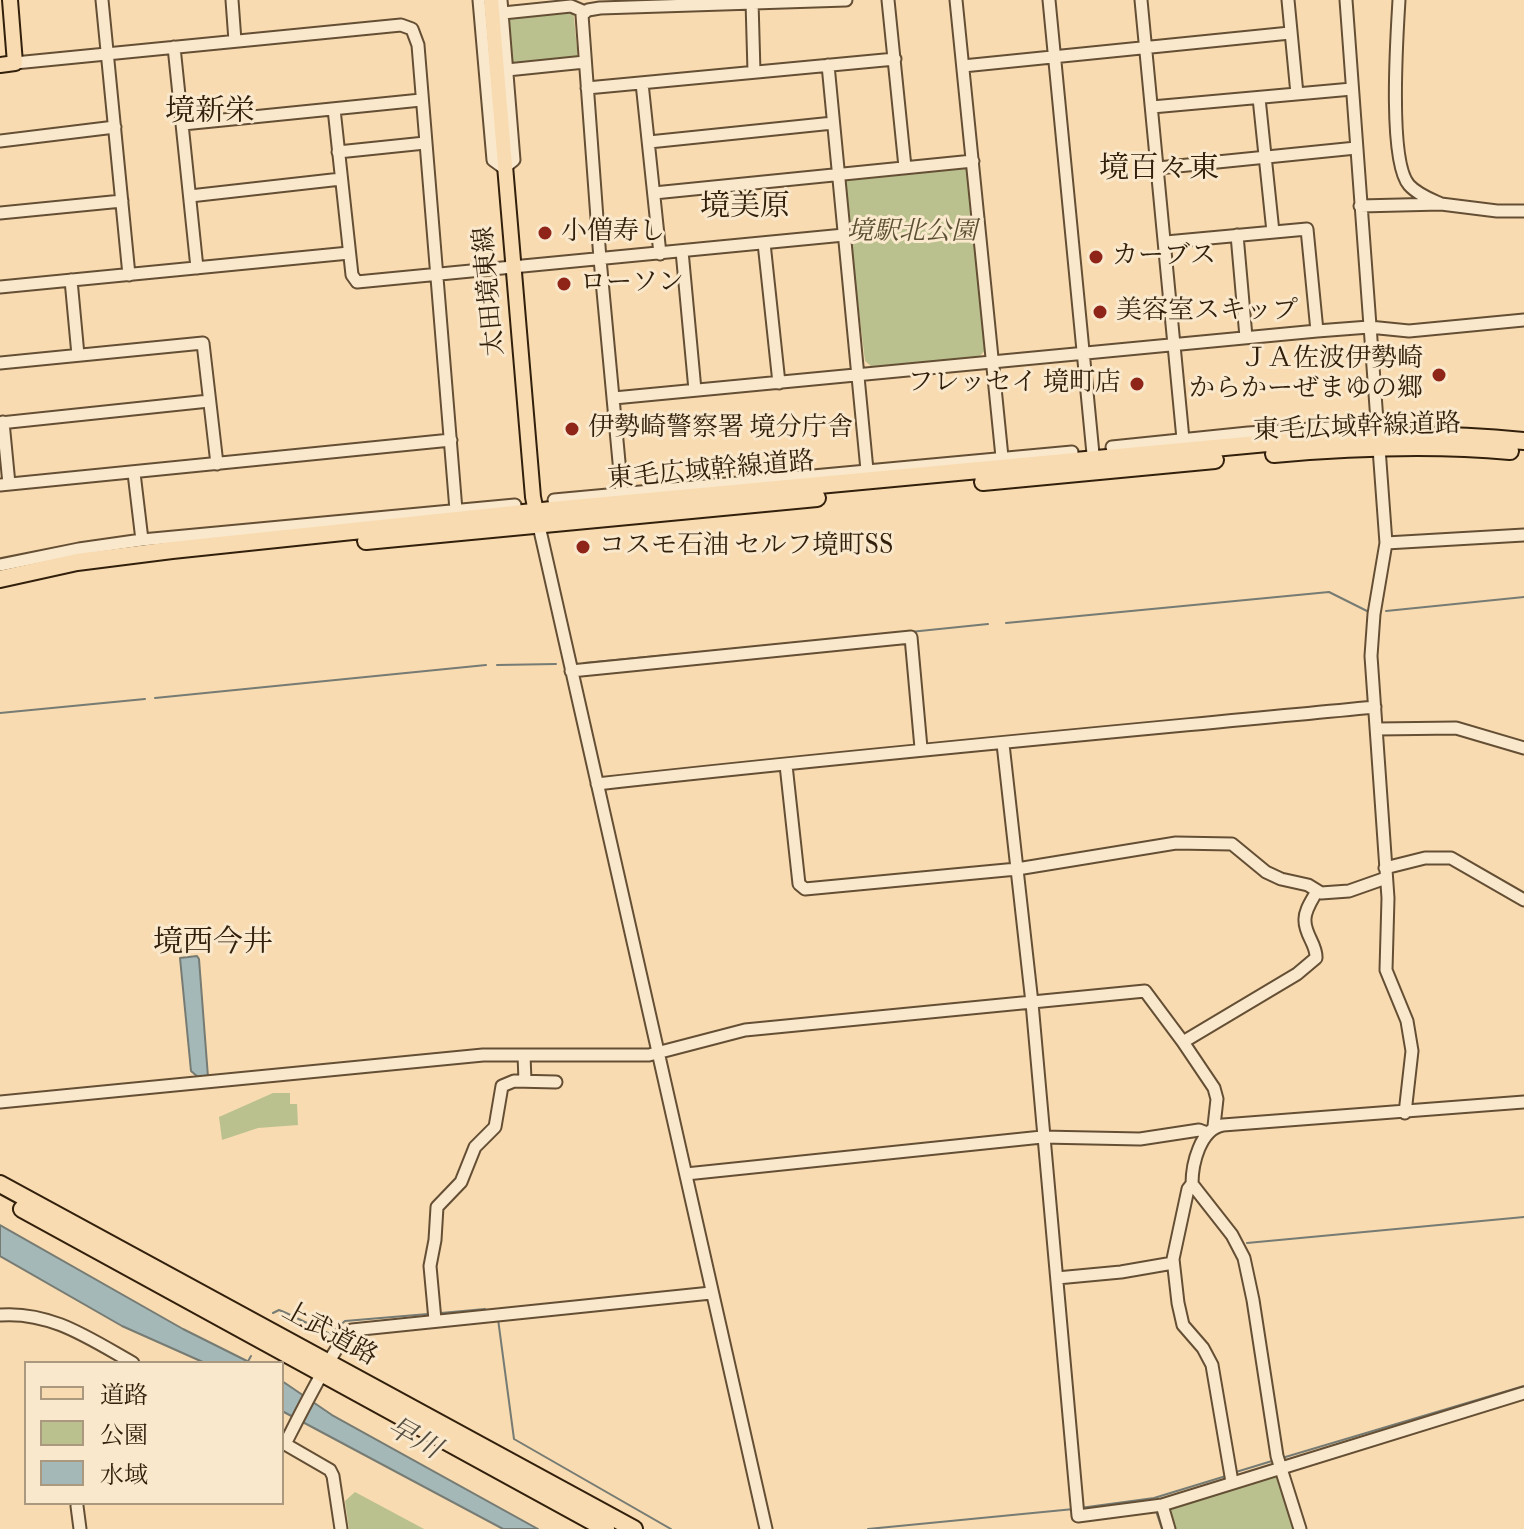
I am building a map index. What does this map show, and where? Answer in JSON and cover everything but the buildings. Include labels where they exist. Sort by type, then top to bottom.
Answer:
[{"type":"highway","name":"東毛広域幹線道路","points":[[1,569],[364,530],[537,519],[673,501],[962,473],[1261,455],[1441,435],[1524,441]]},
{"type":"highway","name":"東毛広域幹線道路","points":[[0,589],[79,572],[139,564],[537,519],[1095,466],[1159,448],[1254,439],[1378,441],[1524,452]]},
{"type":"highway","name":"上武道路","points":[[0,1184],[323,1374],[634,1529]]},
{"type":"highway","name":"上武道路","points":[[0,1197],[606,1529]]},
{"type":"main road","points":[[8,64],[10,0]]},
{"type":"main road","name":"太田境東線","points":[[491,0],[537,519]]},
{"type":"street","points":[[102,0],[129,275]]},
{"type":"street","points":[[232,0],[235,41]]},
{"type":"street","points":[[479,0],[493,160],[504,168],[514,160],[501,0]]},
{"type":"street","points":[[503,13],[571,6],[585,12],[600,8],[699,3],[846,0]]},
{"type":"street","points":[[888,0],[905,167]]},
{"type":"street","points":[[956,0],[1002,457]]},
{"type":"street","points":[[1049,0],[1095,466]]},
{"type":"street","points":[[1141,0],[1183,439]]},
{"type":"street","points":[[1288,0],[1297,94]]},
{"type":"street","points":[[1346,0],[1386,543],[1374,614],[1371,656],[1389,914],[1386,970],[1407,1021],[1412,1051],[1405,1113]]},
{"type":"street","points":[[1399,0],[1396,78],[1401,161],[1407,183],[1423,196],[1441,204]]},
{"type":"street","points":[[752,2],[754,72]]},
{"type":"street","points":[[585,12],[581,24],[622,494]]},
{"type":"street","points":[[8,64],[406,26],[412,29],[418,45],[456,510]]},
{"type":"street","points":[[963,66],[1290,33]]},
{"type":"street","points":[[174,47],[197,268]]},
{"type":"street","points":[[587,88],[895,59]]},
{"type":"street","points":[[507,70],[585,62]]},
{"type":"street","points":[[828,65],[867,470]]},
{"type":"street","points":[[642,83],[660,254]]},
{"type":"street","points":[[1152,107],[1352,89]]},
{"type":"street","points":[[1259,98],[1273,232]]},
{"type":"street","points":[[183,124],[421,100]]},
{"type":"street","points":[[334,109],[349,253],[353,279],[357,282],[844,235]]},
{"type":"street","points":[[649,142],[833,123]]},
{"type":"street","points":[[0,141],[115,127]]},
{"type":"street","points":[[338,152],[425,143]]},
{"type":"street","points":[[1158,168],[1356,148]]},
{"type":"street","points":[[654,193],[973,161]]},
{"type":"street","points":[[190,196],[341,179]]},
{"type":"street","points":[[0,213],[122,201]]},
{"type":"street","points":[[1360,206],[1441,204],[1524,211]]},
{"type":"street","points":[[1166,242],[1307,229],[1317,331]]},
{"type":"street","points":[[1237,235],[1246,337]]},
{"type":"street","points":[[764,243],[779,383]]},
{"type":"street","points":[[682,251],[695,390]]},
{"type":"street","points":[[0,287],[349,253]]},
{"type":"street","points":[[71,280],[78,355]]},
{"type":"street","points":[[614,398],[1246,337],[1369,327],[1409,331],[1524,320]]},
{"type":"street","points":[[0,363],[203,343],[217,464]]},
{"type":"street","points":[[209,401],[1,422],[5,484],[451,440]]},
{"type":"street","points":[[1112,447],[1159,448],[1183,439],[1254,439],[1359,426]]},
{"type":"street","points":[[554,500],[1072,452]]},
{"type":"street","points":[[947,463],[962,473]]},
{"type":"street","points":[[134,473],[142,540]]},
{"type":"street","points":[[673,501],[694,487]]},
{"type":"street","points":[[1,569],[142,540],[515,505]]},
{"type":"street","points":[[537,519],[766,1529]]},
{"type":"street","points":[[342,521],[364,530]]},
{"type":"street","points":[[1386,543],[1524,535]]},
{"type":"street","points":[[571,671],[911,637],[921,748]]},
{"type":"street","points":[[597,784],[921,748],[1003,744],[1375,707]]},
{"type":"street","points":[[1377,729],[1456,728],[1524,748]]},
{"type":"street","points":[[1003,744],[1032,1003],[1078,1516],[1162,1505],[1232,1482],[1278,1462],[1524,1393]]},
{"type":"street","points":[[786,765],[801,888],[810,890],[1017,869],[1153,845],[1223,842],[1237,846],[1274,876],[1300,882],[1325,893],[1349,891],[1425,858],[1451,858],[1524,900]]},
{"type":"street","points":[[1183,1042],[1297,974],[1316,958],[1317,951],[1304,919],[1317,891]]},
{"type":"street","points":[[0,1102],[483,1055],[657,1053],[745,1030],[1145,991],[1216,1094],[1211,1130],[1201,1144],[1192,1184],[1188,1189],[1173,1263],[1181,1321],[1203,1348],[1212,1365],[1232,1482]]},
{"type":"street","points":[[524,1055],[525,1081]]},
{"type":"street","points":[[435,1320],[430,1266],[437,1207],[461,1182],[475,1147],[495,1127],[502,1086],[514,1081],[556,1082]]},
{"type":"street","points":[[686,1174],[1042,1137],[1120,1140],[1199,1130],[1524,1102]]},
{"type":"street","points":[[1192,1184],[1232,1235],[1244,1258],[1278,1462],[1300,1529]]},
{"type":"street","points":[[1057,1278],[1173,1263]]},
{"type":"street","points":[[284,1442],[352,1330],[711,1293]]},
{"type":"street","points":[[0,1315],[27,1314],[47,1318],[129,1361]]},
{"type":"street","points":[[284,1445],[330,1470],[341,1529]]},
{"type":"street","points":[[1162,1505],[1169,1529]]},
{"type":"street","points":[[77,1506],[80,1529]]},
{"type":"green space","points":[[573,9],[578,58],[509,65],[504,16]]},
{"type":"green space","name":"境駅北公園","points":[[965,166],[985,350],[979,357],[872,367],[865,361],[843,181],[845,178]]},
{"type":"green space","points":[[273,1093],[290,1093],[290,1104],[297,1104],[298,1125],[258,1128],[222,1140],[219,1117]]},
{"type":"green space","points":[[1273,1475],[1278,1478],[1295,1529],[1175,1529],[1170,1513],[1173,1507]]},
{"type":"green space","points":[[355,1492],[424,1529],[349,1529],[345,1501]]},
{"type":"water","points":[[197,956],[208,1077],[198,1077],[191,1071],[180,958]]},
{"type":"water","points":[[0,1225],[183,1329],[247,1361],[201,1361],[122,1326],[0,1256]]},
{"type":"water","points":[[284,1382],[332,1415],[538,1529],[503,1529],[284,1412]]},
{"type":"waterway","points":[[1006,623],[1329,592],[1369,612]]},
{"type":"waterway","points":[[1386,611],[1524,597]]},
{"type":"waterway","points":[[910,632],[988,624]]},
{"type":"waterway","points":[[691,653],[812,641]]},
{"type":"waterway","points":[[584,663],[678,654]]},
{"type":"waterway","points":[[497,665],[556,664]]},
{"type":"waterway","points":[[155,698],[486,665]]},
{"type":"waterway","points":[[0,713],[145,699]]},
{"type":"waterway","points":[[1247,1243],[1524,1217]]},
{"type":"waterway","points":[[441,1313],[485,1309]]},
{"type":"waterway","points":[[273,1313],[279,1310],[330,1334],[345,1321],[428,1314]]},
{"type":"waterway","points":[[498,1319],[514,1439],[671,1529]]},
{"type":"waterway","points":[[248,1361],[251,1356]]},
{"type":"waterway","points":[[1282,1458],[1524,1386]]},
{"type":"waterway","points":[[1236,1472],[1272,1461]]},
{"type":"waterway","points":[[1080,1508],[1154,1498],[1226,1476]]},
{"type":"waterway","points":[[868,1529],[1074,1509]]},
{"type":"waterway","points":[[1156,1511],[1162,1529]]},
{"type":"place","name":"小僧寿し","points":[[545,233]]},
{"type":"place","name":"カーブス","points":[[1096,257]]},
{"type":"place","name":"ローソン","points":[[564,284]]},
{"type":"place","name":"美容室スキップ","points":[[1100,312]]},
{"type":"place","name":"ＪＡ佐波伊勢崎 からかーぜまゆの郷","points":[[1439,375]]},
{"type":"place","name":"フレッセイ 境町店","points":[[1137,384]]},
{"type":"place","name":"伊勢崎警察署 境分庁舎","points":[[572,429]]},
{"type":"place","name":"コスモ石油 セルフ境町SS","points":[[583,547]]},
{"type":"district","name":"境新栄","points":[[210,114]]},
{"type":"district","name":"境百々東","points":[[1159,171]]},
{"type":"district","name":"境美原","points":[[745,209]]},
{"type":"district","name":"境西今井","points":[[213,945]]},
{"type":"water label","name":"早川","points":[[413,1440]]}]
